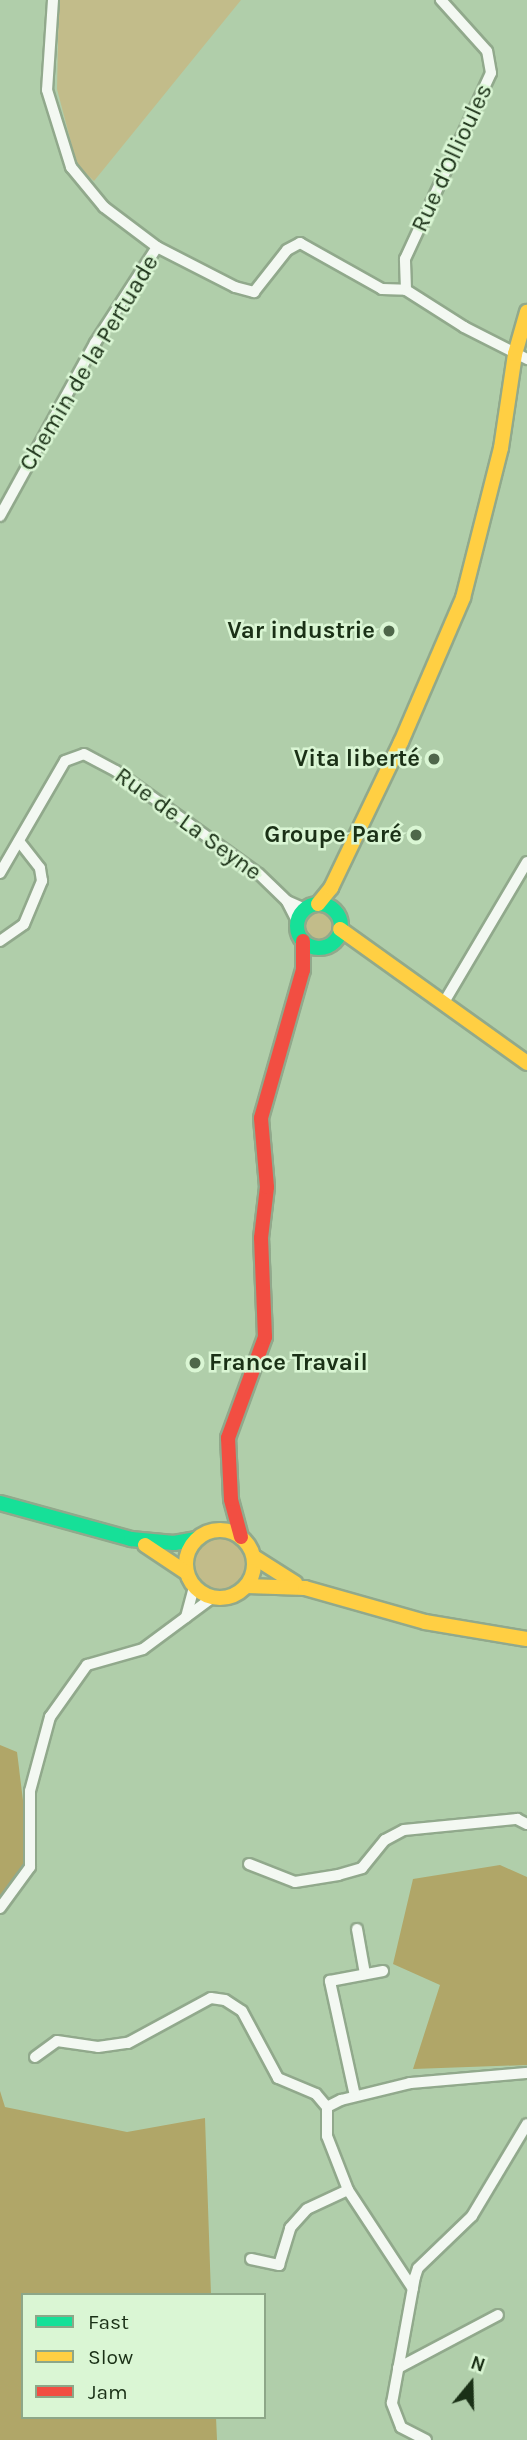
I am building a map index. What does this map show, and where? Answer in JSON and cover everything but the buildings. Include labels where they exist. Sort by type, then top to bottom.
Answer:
[{"type":"street","points":[[53,0],[47,90],[71,167],[104,206],[157,247]]},
{"type":"street","name":"Rue d'Ollioules","points":[[406,290],[405,259],[491,73],[487,51],[441,0]]},
{"type":"street","name":"Chemin de la Pertuade","points":[[0,516],[95,343],[157,247],[246,292],[261,287],[287,250],[300,243],[382,289],[406,290]]},
{"type":"street","points":[[406,290],[521,356]]},
{"type":"street","points":[[305,1588],[254,1557],[242,1536],[231,1499],[228,1438],[259,1355],[268,1317],[261,1247],[267,1205],[261,1118],[303,970],[303,941],[313,911],[331,888],[443,653],[463,598],[521,356],[527,312]]},
{"type":"street","name":"Rue de La Seyne","points":[[19,841],[65,761],[84,754],[116,771],[251,868],[287,901],[313,911]]},
{"type":"street","points":[[0,873],[19,841],[31,853],[43,875],[37,899],[17,932],[0,941]]},
{"type":"street","points":[[443,1004],[527,862]]},
{"type":"street","points":[[313,911],[337,935],[355,944],[527,1063]]},
{"type":"street","points":[[303,970],[319,948],[337,935]]},
{"type":"street","points":[[303,941],[319,948]]},
{"type":"street","points":[[217,1530],[231,1499]]},
{"type":"street","points":[[0,1503],[131,1539],[174,1543],[197,1539],[217,1530],[242,1536]]},
{"type":"street","points":[[131,1539],[169,1558],[187,1573]]},
{"type":"street","points":[[197,1539],[186,1558],[187,1573],[194,1587],[212,1598],[233,1597],[247,1586],[254,1572],[254,1557]]},
{"type":"street","points":[[247,1586],[305,1588],[425,1622],[527,1639]]},
{"type":"street","points":[[186,1618],[194,1587]]},
{"type":"street","points":[[0,1908],[30,1867],[30,1791],[50,1717],[88,1665],[143,1649],[212,1598]]},
{"type":"street","points":[[249,1864],[295,1882],[362,1868],[385,1840],[404,1830],[517,1819],[527,1824]]},
{"type":"street","points":[[357,1929],[366,1974]]},
{"type":"street","points":[[355,2096],[330,1981],[383,1971]]},
{"type":"street","points":[[35,2057],[57,2041],[98,2047],[128,2043],[211,1998],[225,2000],[242,2011],[278,2078],[316,2094],[327,2107],[327,2136],[348,2190],[412,2289]]},
{"type":"street","points":[[327,2107],[355,2096],[410,2083],[527,2073]]},
{"type":"street","points":[[426,2440],[396,2419],[392,2403],[417,2270],[467,2222],[527,2124]]},
{"type":"street","points":[[251,2259],[279,2264],[290,2228],[307,2209],[348,2190]]},
{"type":"street","points":[[393,2261],[417,2270]]},
{"type":"street","points":[[402,2272],[417,2270]]},
{"type":"street","points":[[398,2368],[498,2315]]},
{"type":"shaded area","points":[[59,0],[241,0],[94,181],[77,165],[57,89]]},
{"type":"shaded area","points":[[319,904],[334,911],[341,926],[334,941],[319,948],[304,941],[297,926],[304,911]]},
{"type":"shaded area","points":[[213,1530],[227,1530],[239,1535],[249,1545],[254,1564],[249,1583],[239,1593],[227,1598],[213,1598],[201,1593],[191,1583],[186,1571],[186,1557],[191,1545],[201,1535]]},
{"type":"shaded area","points":[[0,1745],[17,1752],[30,1857],[0,1913]]},
{"type":"shaded area","points":[[500,1865],[527,1877],[527,2065],[413,2069],[440,1985],[393,1964],[413,1879]]},
{"type":"shaded area","points":[[0,2091],[5,2107],[127,2132],[205,2118],[211,2293],[21,2293],[21,2419],[216,2419],[217,2440],[0,2440]]},
{"type":"traffic: fast","points":[[319,904],[334,911],[341,926],[334,941],[319,948],[304,941],[297,926],[304,911],[319,904]]},
{"type":"traffic: fast","points":[[0,1503],[131,1539],[174,1543],[197,1539]]},
{"type":"traffic: slow","points":[[318,904],[331,888],[401,742],[463,598],[501,448],[515,354],[527,312]]},
{"type":"traffic: slow","points":[[340,929],[527,1063]]},
{"type":"traffic: slow","points":[[213,1530],[227,1530],[239,1535],[249,1545],[254,1564],[249,1583],[239,1593],[227,1598],[213,1598],[201,1593],[191,1583],[186,1571],[186,1557],[191,1545],[201,1535],[213,1530]]},
{"type":"traffic: slow","points":[[145,1545],[187,1573]]},
{"type":"traffic: slow","points":[[254,1557],[295,1583]]},
{"type":"traffic: slow","points":[[247,1586],[305,1588],[425,1622],[527,1639]]},
{"type":"traffic: jam","points":[[241,1537],[231,1499],[228,1438],[265,1337],[261,1238],[267,1187],[261,1118],[303,970],[303,941]]},
{"type":"place","name":"Var industrie","points":[[389,631]]},
{"type":"place","name":"Vita liberté","points":[[434,759]]},
{"type":"place","name":"Groupe Paré","points":[[416,835]]},
{"type":"place","name":"France Travail","points":[[195,1363]]}]
